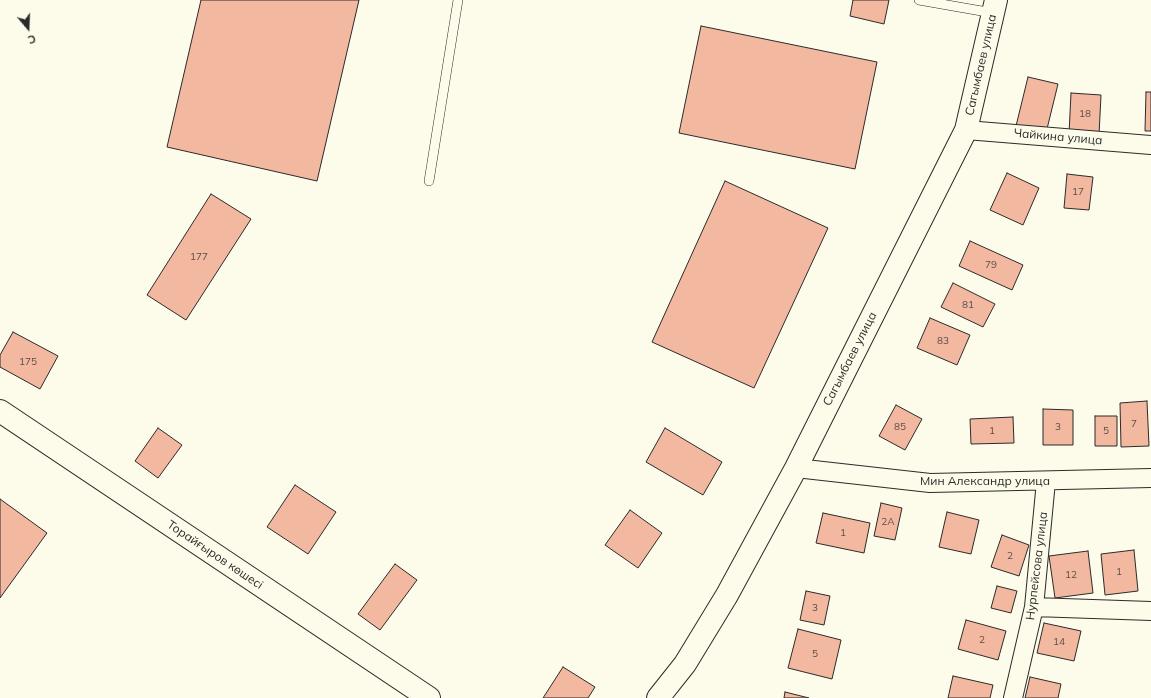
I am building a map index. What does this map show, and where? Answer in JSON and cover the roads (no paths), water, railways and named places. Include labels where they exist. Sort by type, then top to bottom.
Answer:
[{"type":"street","name":"Сагымбаев улица","points":[[658,698],[685,664],[727,595],[796,468],[966,130],[994,6]]},
{"type":"street","name":"Чайкина улица","points":[[966,130],[1151,145]]},
{"type":"street","name":"Торайғыров көшесі","points":[[0,411],[429,698]]},
{"type":"street","name":"Мин Александр улица","points":[[796,468],[930,483],[1151,478]]},
{"type":"street","name":"Нурпейсова улица","points":[[1013,698],[1034,607],[1046,481]]},
{"type":"street","points":[[1034,607],[1151,611]]},
{"type":"lane","points":[[429,181],[458,0]]},
{"type":"lane","points":[[919,0],[994,6]]}]
